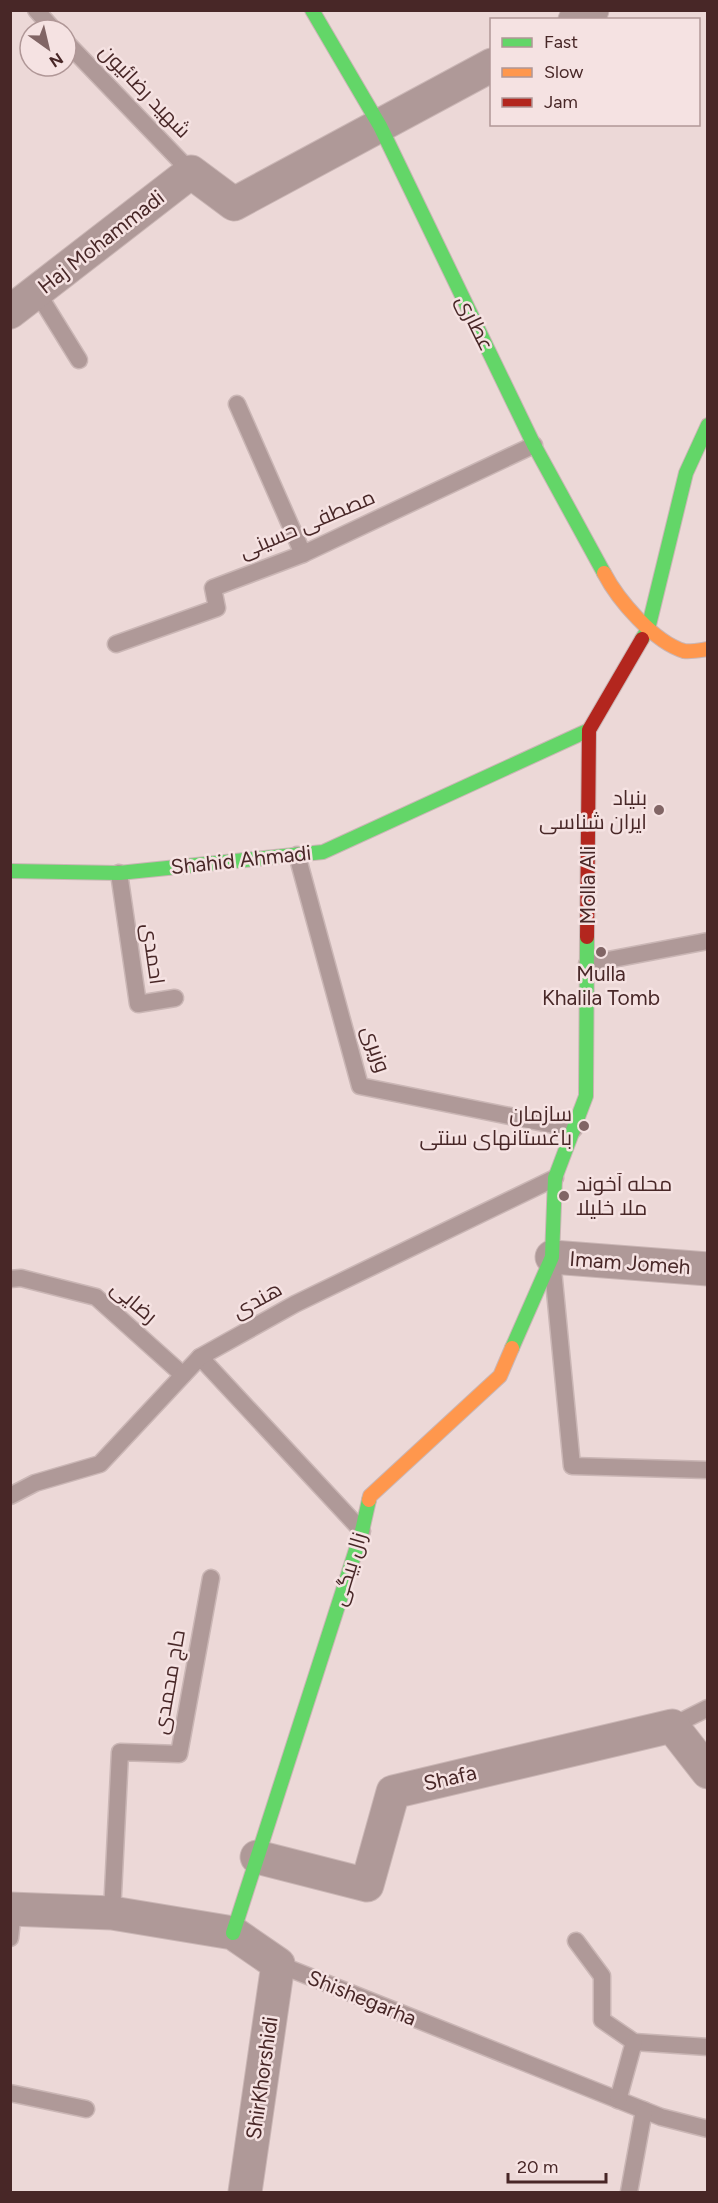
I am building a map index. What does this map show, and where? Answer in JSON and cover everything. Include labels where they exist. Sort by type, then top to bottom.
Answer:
[{"type":"street","name":"عطاری","points":[[312,10],[380,126],[534,445],[615,594],[648,629],[685,651],[708,649]]},
{"type":"street","points":[[578,18],[592,10]]},
{"type":"street","points":[[191,172],[234,204],[490,66]]},
{"type":"street","name":"Haj Mohammadi","points":[[10,312],[191,172]]},
{"type":"street","name":"Molla Ali","points":[[552,1257],[555,1178],[586,1096],[589,730],[648,629],[686,473],[708,425]]},
{"type":"street","name":"Shahid Ahmadi","points":[[10,871],[118,873],[323,852],[589,730]]},
{"type":"street","name":"Imam Jomeh","points":[[552,1257],[708,1269]]},
{"type":"street","name":"زال بیگی","points":[[233,1933],[362,1532],[370,1496],[500,1376],[552,1257]]},
{"type":"street","points":[[672,1726],[708,1772]]},
{"type":"street","name":"Shafa","points":[[257,1857],[367,1885],[393,1792],[672,1726]]},
{"type":"street","name":"Shishegarha","points":[[11,1919],[111,1913],[233,1933],[278,1964]]},
{"type":"street","name":"ShirKhorshidi","points":[[246,2193],[278,1964]]},
{"type":"lane","name":"شهید رضائیون","points":[[78,54],[191,172]]},
{"type":"lane","points":[[37,292],[79,360]]},
{"type":"lane","points":[[237,404],[303,554]]},
{"type":"lane","name":"مصطفی حسینی","points":[[116,644],[217,608],[213,588],[303,554],[534,445]]},
{"type":"lane","name":"وزیری","points":[[297,855],[360,1086],[574,1129]]},
{"type":"lane","name":"احمدی","points":[[118,873],[138,1004],[175,998]]},
{"type":"lane","points":[[587,964],[708,941]]},
{"type":"lane","name":"هندی","points":[[10,1496],[35,1483],[100,1464],[200,1357],[295,1305],[555,1178]]},
{"type":"lane","points":[[552,1257],[572,1466],[708,1470]]},
{"type":"lane","name":"رضایی","points":[[10,1279],[21,1278],[96,1297],[183,1375]]},
{"type":"lane","points":[[200,1357],[362,1532]]},
{"type":"lane","name":"حاج محمدی","points":[[111,1913],[120,1752],[179,1754],[211,1578]]},
{"type":"lane","name":"Shafa","points":[[672,1726],[708,1708]]},
{"type":"lane","points":[[576,1941],[602,1976],[602,2020],[634,2042],[708,2048]]},
{"type":"lane","name":"Shishegarha","points":[[278,1964],[644,2110],[708,2129]]},
{"type":"lane","points":[[618,2100],[634,2042]]},
{"type":"lane","points":[[10,2093],[86,2109]]},
{"type":"lane","points":[[629,2193],[644,2110]]},
{"type":"traffic: fast","points":[[312,10],[380,126],[534,445],[604,573]]},
{"type":"traffic: fast","points":[[642,639],[648,629],[686,473],[708,425]]},
{"type":"traffic: fast","points":[[10,871],[119,873],[323,852],[589,730]]},
{"type":"traffic: fast","points":[[512,1348],[552,1257],[555,1178],[586,1096],[587,937]]},
{"type":"traffic: fast","points":[[233,1933],[362,1531],[369,1500]]},
{"type":"traffic: slow","points":[[604,573],[618,595],[638,619],[661,639],[684,651],[708,649]]},
{"type":"traffic: slow","points":[[369,1500],[370,1496],[500,1376],[512,1348]]},
{"type":"traffic: jam","points":[[587,937],[589,730],[642,639]]},
{"type":"place","name":"بنیاد ایران شناسی","points":[[659,810]]},
{"type":"place","name":"Mulla Khalila Tomb","points":[[601,952]]},
{"type":"place","name":"سازمان باغستانهای سنتی","points":[[584,1126]]},
{"type":"place","name":"محله آخوند ملا خلیلا","points":[[564,1196]]}]
